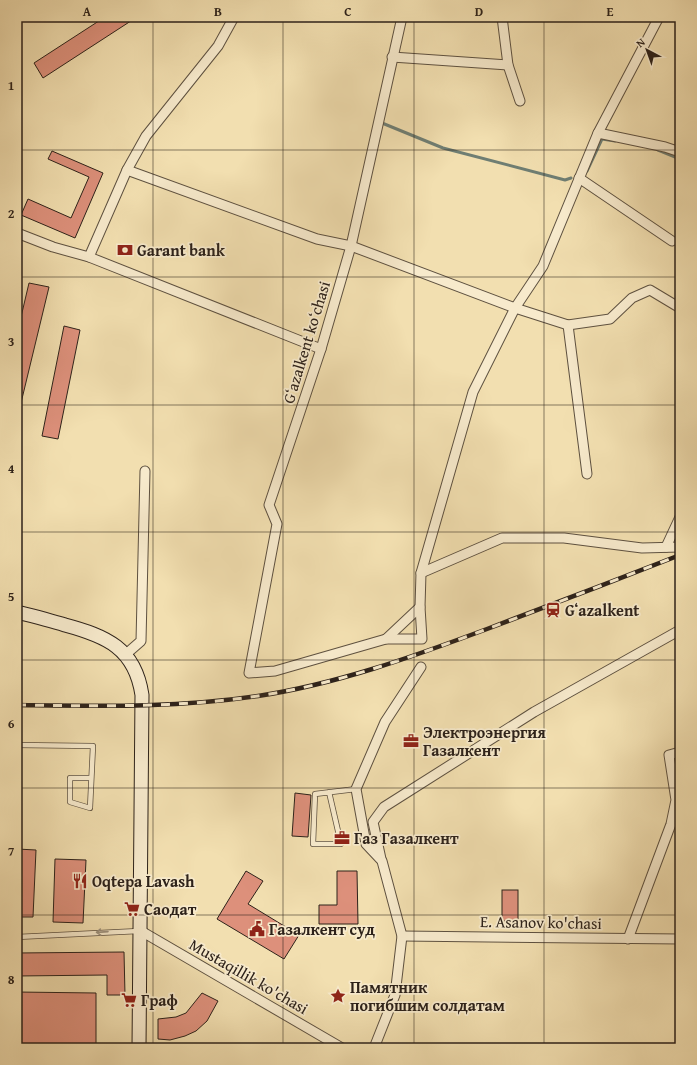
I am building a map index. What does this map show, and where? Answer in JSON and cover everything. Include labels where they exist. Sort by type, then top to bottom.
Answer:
[{"type":"main road","points":[[17,612],[97,634],[112,643],[125,655],[132,663],[137,674],[142,695],[139,1048]]},
{"type":"street","points":[[89,257],[127,170],[146,136],[218,46],[234,17]]},
{"type":"street","name":"Gʻazalkent koʻchasi","points":[[386,639],[275,671],[249,674],[278,524],[269,506],[321,349],[351,246],[402,17]]},
{"type":"street","points":[[502,17],[508,65],[520,101]]},
{"type":"street","points":[[386,639],[422,639],[420,607],[421,572],[473,392],[515,308],[543,266],[598,133],[660,17]]},
{"type":"street","points":[[392,57],[508,65]]},
{"type":"street","points":[[598,133],[665,147],[680,152]]},
{"type":"street","points":[[127,170],[317,239],[351,246],[515,308],[568,325],[610,319],[632,298],[650,290],[680,308]]},
{"type":"street","points":[[579,178],[672,240]]},
{"type":"street","points":[[17,233],[53,247],[89,257],[321,349]]},
{"type":"street","points":[[568,325],[587,474]]},
{"type":"street","points":[[125,655],[141,641],[145,471]]},
{"type":"street","points":[[666,547],[680,517]]},
{"type":"street","points":[[421,572],[502,538],[564,538],[642,548],[680,547]]},
{"type":"street","points":[[386,639],[420,607]]},
{"type":"street","points":[[374,1048],[395,995],[402,936],[373,822],[384,807],[534,712],[680,630]]},
{"type":"street","points":[[382,861],[366,844],[356,789],[385,722],[421,667]]},
{"type":"street","points":[[628,938],[671,824],[676,800],[669,755],[680,752]]},
{"type":"street","name":"Mustaqillik ko'chasi","points":[[141,931],[342,1048]]},
{"type":"street","name":"E. Asanov ko'chasi","points":[[402,936],[680,939]]},
{"type":"lane","points":[[17,745],[93,746],[90,808],[70,802],[70,778],[91,778]]},
{"type":"lane","points":[[330,792],[341,844],[313,844],[316,794],[330,792],[356,789]]},
{"type":"lane","points":[[17,937],[141,931]]},
{"type":"building","points":[[105,17],[137,17],[43,78],[34,63]]},
{"type":"building","points":[[52,151],[103,173],[75,238],[21,215],[28,199],[71,218],[89,177],[48,159]]},
{"type":"building","points":[[29,283],[49,287],[20,407],[17,407],[17,334]]},
{"type":"building","points":[[64,326],[80,330],[58,439],[42,436]]},
{"type":"building","points":[[295,793],[311,795],[308,837],[292,836]]},
{"type":"building","points":[[17,849],[36,850],[33,917],[17,917]]},
{"type":"building","points":[[55,859],[86,860],[83,923],[53,922]]},
{"type":"building","points":[[246,871],[263,881],[248,904],[299,935],[284,959],[217,919]]},
{"type":"building","points":[[337,871],[357,871],[358,924],[319,924],[319,905],[337,905]]},
{"type":"building","points":[[502,890],[518,890],[518,921],[502,921]]},
{"type":"building","points":[[124,952],[125,995],[107,995],[107,975],[17,976],[17,953]]},
{"type":"building","points":[[17,992],[96,993],[96,1048],[17,1048]]},
{"type":"building","points":[[202,993],[218,1001],[207,1021],[196,1031],[185,1036],[170,1040],[158,1039],[158,1019],[176,1017],[186,1013]]},
{"type":"waterway","points":[[382,123],[443,148],[565,180],[571,178]]},
{"type":"waterway","points":[[587,171],[602,139],[615,141]]},
{"type":"waterway","points":[[658,150],[680,159]]},
{"type":"railway","points":[[17,705],[78,706],[198,703],[287,691],[345,677],[431,650],[680,555]]},
{"type":"place","name":"Garant bank","points":[[125,250]]},
{"type":"place","name":"Gʻazalkent","points":[[553,610]]},
{"type":"place","name":"Электроэнергия Газалкент","points":[[411,741]]},
{"type":"place","name":"Газ Газалкент","points":[[342,838]]},
{"type":"place","name":"Oqtepa Lavash","points":[[80,881]]},
{"type":"place","name":"Саодат","points":[[132,909]]},
{"type":"place","name":"Газалкент суд","points":[[257,929]]},
{"type":"place","name":"Памятник погибшим солдатам","points":[[338,996]]},
{"type":"place","name":"Граф","points":[[129,1000]]}]
